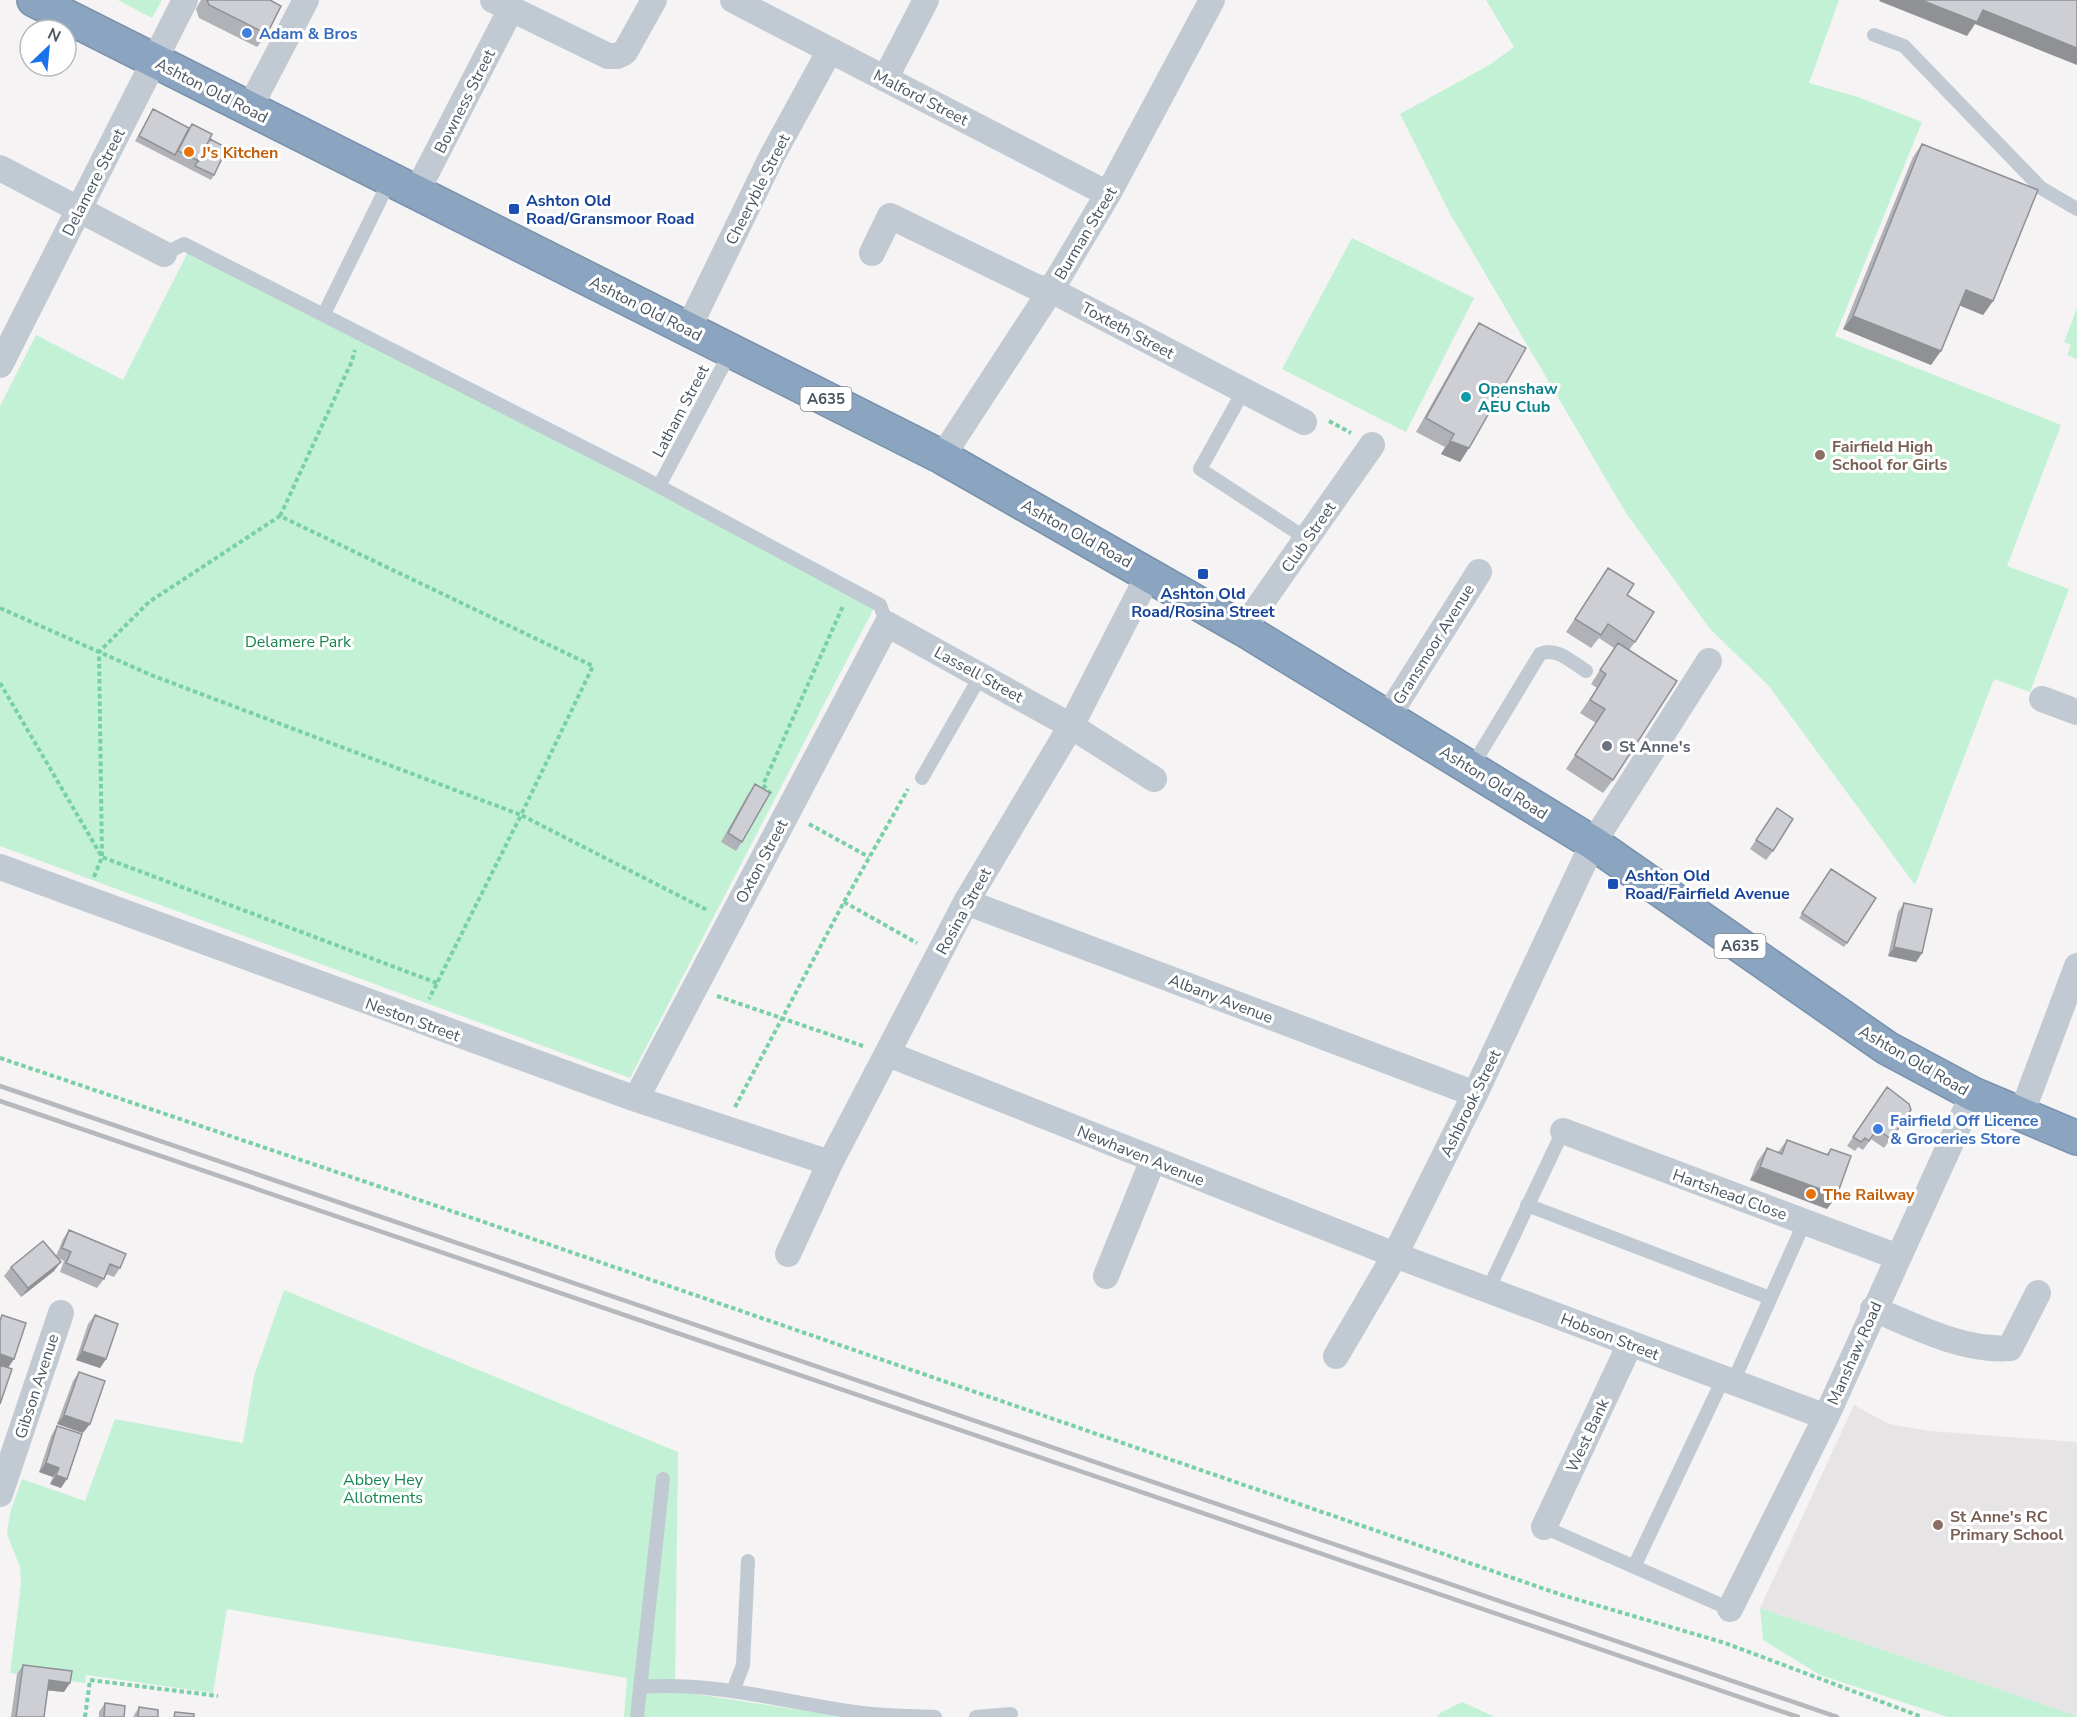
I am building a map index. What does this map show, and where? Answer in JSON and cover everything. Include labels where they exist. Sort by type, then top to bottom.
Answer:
[{"type":"highway","name":"Ashton Old Road","points":[[34,0],[942,458],[1243,629],[1593,843],[1887,1048],[1973,1094],[2077,1137]]},
{"type":"street","name":"Delamere Street","points":[[0,365],[185,0]]},
{"type":"street","points":[[249,109],[306,0]]},
{"type":"street","points":[[502,5],[608,56],[617,56],[625,52],[654,0]]},
{"type":"street","name":"Malford Street","points":[[733,0],[1108,195]]},
{"type":"street","points":[[885,79],[926,0]]},
{"type":"street","name":"Burman Street","points":[[942,458],[1051,290],[1108,195],[1212,0]]},
{"type":"street","name":"Bowness Street","points":[[403,186],[502,5]]},
{"type":"street","name":"Cheeryble Street","points":[[688,329],[772,156],[830,50]]},
{"type":"street","points":[[0,168],[164,254]]},
{"type":"street","name":"Toxteth Street","points":[[872,253],[890,216],[1036,287],[1051,290],[1304,422]]},
{"type":"street","name":"Club Street","points":[[1243,629],[1372,445]]},
{"type":"street","name":"Gransmoor Avenue","points":[[1388,716],[1479,572]]},
{"type":"street","name":"Rosina Street","points":[[788,1254],[830,1163],[966,902],[1071,726],[1149,574]]},
{"type":"street","name":"Lassell Street","points":[[886,624],[1071,726],[1154,779]]},
{"type":"street","name":"Oxton Street","points":[[636,1099],[886,624]]},
{"type":"street","name":"Ashbrook Street","points":[[1336,1356],[1395,1255],[1476,1094],[1593,843],[1661,753],[1694,701],[1709,661]]},
{"type":"street","points":[[2042,699],[2077,712]]},
{"type":"street","name":"Neston Street","points":[[0,867],[636,1099],[830,1163]]},
{"type":"street","name":"Albany Avenue","points":[[966,902],[1476,1094]]},
{"type":"street","points":[[2021,1115],[2077,966]]},
{"type":"street","name":"Newhaven Avenue","points":[[888,1054],[1395,1255]]},
{"type":"street","name":"Manshaw Road","points":[[1730,1609],[1826,1417],[1973,1094]]},
{"type":"street","name":"Hartshead Close","points":[[1563,1131],[1898,1257]]},
{"type":"street","points":[[1106,1276],[1153,1160]]},
{"type":"street","name":"Hobson Street","points":[[1395,1255],[1826,1417]]},
{"type":"street","points":[[1873,1310],[1969,1345],[1991,1349],[2010,1348],[2038,1293]]},
{"type":"street","name":"Gibson Avenue","points":[[0,1494],[60,1313]]},
{"type":"street","name":"West Bank","points":[[1544,1527],[1630,1344]]},
{"type":"lane","points":[[1874,34],[1904,46],[2041,188],[2077,209]]},
{"type":"lane","points":[[324,314],[403,186]]},
{"type":"lane","points":[[164,254],[184,244],[324,314],[659,486],[880,605],[886,624]]},
{"type":"lane","name":"Latham Street","points":[[659,486],[731,351]]},
{"type":"lane","points":[[1244,390],[1200,469],[1306,539]]},
{"type":"lane","points":[[1471,768],[1540,654],[1546,651],[1557,652],[1586,671]]},
{"type":"lane","points":[[922,778],[981,675]]},
{"type":"lane","points":[[1488,1290],[1563,1131]]},
{"type":"lane","points":[[1527,1205],[1770,1298]]},
{"type":"lane","points":[[1634,1567],[1743,1386],[1770,1298],[1805,1221]]},
{"type":"lane","points":[[637,1717],[663,1479]]},
{"type":"lane","points":[[1544,1527],[1730,1609]]},
{"type":"lane","points":[[733,1691],[743,1665],[748,1561]]},
{"type":"lane","points":[[640,1687],[676,1684],[864,1713],[935,1717]]},
{"type":"lane","points":[[976,1717],[1011,1714]]},
{"type":"path","points":[[86,897],[102,857],[99,652],[149,602],[280,516],[352,361],[356,347],[366,352]]},
{"type":"path","points":[[1304,422],[1325,419],[1372,445]]},
{"type":"path","points":[[280,516],[593,666],[418,1021]]},
{"type":"path","points":[[777,749],[845,602]]},
{"type":"path","points":[[0,608],[151,675],[521,814],[729,921]]},
{"type":"path","points":[[0,683],[102,857],[437,983]]},
{"type":"path","points":[[724,1129],[868,857],[909,788],[922,778]]},
{"type":"path","points":[[787,812],[868,857]]},
{"type":"path","points":[[843,903],[938,956]]},
{"type":"path","points":[[693,988],[888,1054]]},
{"type":"path","points":[[0,1059],[484,1222],[1562,1594],[1725,1642],[1922,1717]]},
{"type":"path","points":[[85,1717],[90,1680],[218,1696]]},
{"type":"shaded area","name":"St Anne's RC Primary School","points":[[1854,1405],[1889,1424],[1930,1431],[2077,1442],[2077,1716],[1760,1608]]},
{"type":"green space","points":[[118,0],[162,0],[152,18]]},
{"type":"green space","name":"Fairfield High School for Girls","points":[[1486,0],[1839,0],[1809,83],[1858,97],[1922,122],[1835,336],[2061,425],[2007,566],[2069,589],[2030,692],[1994,679],[1915,885],[1768,685],[1710,629],[1626,513],[1449,212],[1400,114],[1491,64],[1514,47]]},
{"type":"green space","points":[[1352,238],[1474,298],[1406,432],[1282,369]]},
{"type":"green space","name":"Delamere Park","points":[[188,252],[637,481],[875,606],[630,1078],[0,846],[0,406],[36,335],[123,380]]},
{"type":"green space","points":[[2077,308],[2077,359],[2067,355],[2071,345],[2064,342]]},
{"type":"green space","name":"Abbey Hey Allotments","points":[[284,1290],[678,1452],[675,1691],[846,1717],[624,1717],[627,1678],[227,1609],[213,1693],[86,1675],[85,1683],[10,1673],[21,1584],[20,1567],[7,1534],[10,1513],[22,1479],[85,1501],[115,1419],[243,1443],[254,1376]]},
{"type":"green space","points":[[1760,1608],[2077,1717],[1948,1717],[1820,1675],[1763,1640]]},
{"type":"green space","points":[[1462,1702],[1495,1717],[1437,1717],[1440,1713]]},
{"type":"building","points":[[207,0],[270,0],[281,6],[267,34],[209,5]]},
{"type":"building","points":[[1921,0],[2077,0],[2077,48],[1983,10],[1977,22]]},
{"type":"building","points":[[153,109],[189,128],[175,155],[139,136]]},
{"type":"building","points":[[192,124],[212,134],[199,161],[178,151]]},
{"type":"building","points":[[210,139],[227,148],[214,175],[195,166]]},
{"type":"building","points":[[1922,144],[2038,190],[1993,301],[1966,290],[1941,351],[1853,316]]},
{"type":"building","name":"Openshaw AEU Club","points":[[1479,323],[1526,348],[1469,448],[1450,441],[1454,434],[1426,418]]},
{"type":"building","points":[[1608,568],[1634,584],[1627,595],[1654,612],[1635,642],[1608,624],[1601,635],[1575,619]]},
{"type":"building","name":"St Anne's","points":[[1618,643],[1677,681],[1613,780],[1575,755],[1605,709],[1590,700],[1606,674],[1600,670]]},
{"type":"building","points":[[755,784],[770,793],[742,842],[728,833]]},
{"type":"building","points":[[1777,808],[1793,819],[1773,851],[1756,840]]},
{"type":"building","points":[[1831,869],[1876,898],[1847,943],[1802,913]]},
{"type":"building","points":[[1904,903],[1932,909],[1922,953],[1894,947]]},
{"type":"building","name":"Fairfield Off Licence & Groceries Store","points":[[1887,1087],[1909,1104],[1911,1110],[1891,1139],[1877,1129],[1869,1141],[1865,1138],[1861,1142],[1853,1137]]},
{"type":"building","points":[[1787,1140],[1828,1155],[1831,1149],[1851,1156],[1837,1195],[1760,1167],[1767,1148],[1782,1154]]},
{"type":"building","points":[[69,1230],[126,1254],[120,1268],[110,1264],[104,1279],[66,1263],[71,1252],[62,1248]]},
{"type":"building","points":[[43,1241],[61,1262],[28,1288],[11,1267]]},
{"type":"building","points":[[2,1315],[26,1323],[14,1359],[0,1354]]},
{"type":"building","points":[[95,1315],[118,1324],[106,1359],[82,1351]]},
{"type":"building","points":[[0,1365],[12,1369],[0,1404]]},
{"type":"building","points":[[79,1372],[105,1381],[90,1424],[64,1415]]},
{"type":"building","points":[[57,1426],[82,1434],[67,1479],[56,1475],[59,1468],[46,1463]]},
{"type":"building","points":[[23,1665],[72,1671],[70,1683],[49,1680],[44,1717],[16,1717]]},
{"type":"building","points":[[105,1703],[125,1706],[124,1717],[104,1717]]},
{"type":"building","points":[[139,1707],[158,1710],[158,1717],[138,1717]]},
{"type":"building","points":[[175,1712],[194,1714],[194,1717],[174,1717]]},
{"type":"railway","points":[[0,1086],[1837,1717]]},
{"type":"railway","points":[[0,1101],[1798,1717]]},
{"type":"place","name":"Adam & Bros","points":[[247,33]]},
{"type":"place","name":"J's Kitchen","points":[[189,152]]},
{"type":"place","name":"Ashton Old Road/Gransmoor Road","points":[[514,209]]},
{"type":"place","name":"Openshaw AEU Club","points":[[1466,397]]},
{"type":"place","name":"Fairfield High School for Girls","points":[[1820,455]]},
{"type":"place","name":"Ashton Old Road/Rosina Street","points":[[1203,574]]},
{"type":"place","name":"St Anne's","points":[[1607,746]]},
{"type":"place","name":"Ashton Old Road/Fairfield Avenue","points":[[1613,884]]},
{"type":"place","name":"Fairfield Off Licence & Groceries Store","points":[[1878,1129]]},
{"type":"place","name":"The Railway","points":[[1811,1194]]},
{"type":"place","name":"St Anne's RC Primary School","points":[[1938,1525]]}]
